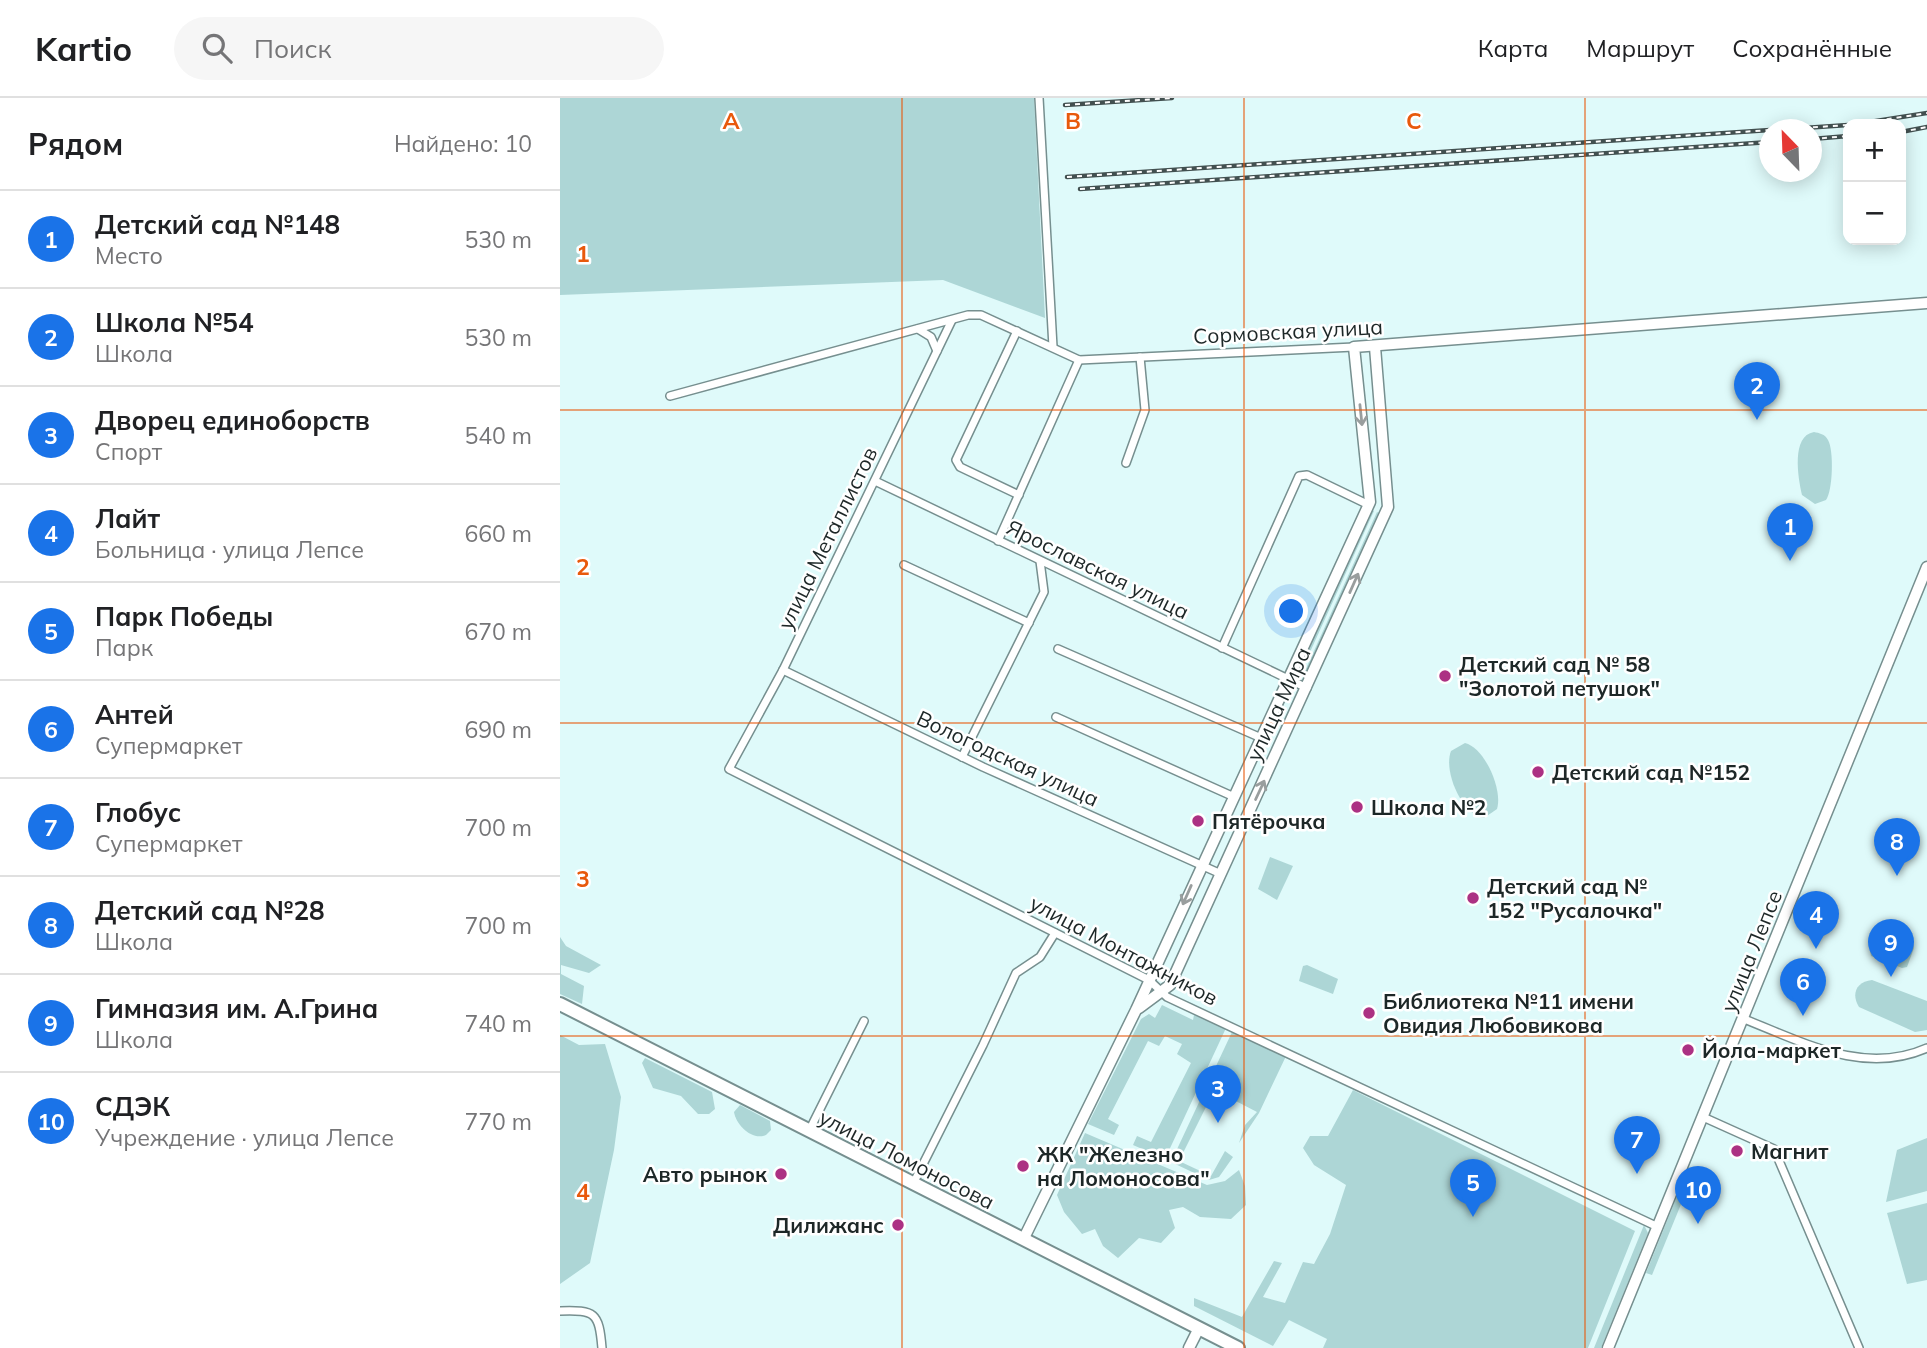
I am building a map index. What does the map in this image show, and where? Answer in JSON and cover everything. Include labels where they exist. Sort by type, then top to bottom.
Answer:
[{"type":"highway","name":"улица Ломоносова","points":[[560,1004],[1238,1348]]},
{"type":"street","points":[[1039,98],[1053,347]]},
{"type":"street","name":"Сормовская улица","points":[[670,396],[917,329],[981,315],[1079,360],[1375,347],[1927,303]]},
{"type":"street","name":"улица Металлистов","points":[[729,769],[783,670],[953,320]]},
{"type":"street","points":[[917,329],[931,337],[937,352]]},
{"type":"street","points":[[1017,331],[956,460],[960,467],[1019,495]]},
{"type":"street","points":[[1354,347],[1368,505]]},
{"type":"street","name":"улица Мира","points":[[1136,1010],[1170,985],[1388,507],[1375,347]]},
{"type":"street","points":[[1126,463],[1145,410],[1140,357]]},
{"type":"street","points":[[998,541],[1079,360]]},
{"type":"street","points":[[1222,648],[1299,476],[1307,475],[1368,505]]},
{"type":"street","name":"Ярославская улица","points":[[875,481],[1307,688]]},
{"type":"street","name":"улица Мира","points":[[1024,1238],[1136,1010],[1259,737],[1368,505]]},
{"type":"street","points":[[962,757],[1044,592],[1040,561]]},
{"type":"street","points":[[904,565],[1029,623]]},
{"type":"street","name":"улица Лепсе","points":[[1608,1348],[1927,567]]},
{"type":"street","points":[[1058,649],[1259,737]]},
{"type":"street","name":"Вологодская улица","points":[[783,670],[962,757],[1221,874]]},
{"type":"street","points":[[1056,717],[1232,796]]},
{"type":"street","name":"улица Монтажников","points":[[729,769],[1149,980],[1162,993],[1658,1227]]},
{"type":"street","points":[[913,1184],[1016,973],[1040,957],[1055,933]]},
{"type":"street","points":[[1744,1019],[1851,1059],[1882,1060],[1927,1048]]},
{"type":"street","points":[[809,1131],[864,1021]]},
{"type":"street","points":[[1703,1117],[1774,1149],[1859,1348]]},
{"type":"street","points":[[560,1311],[586,1310],[594,1315],[600,1325],[602,1348]]},
{"type":"street","points":[[1189,1348],[1199,1328]]},
{"type":"shaded area","points":[[560,98],[1034,98],[1045,318],[943,280],[560,295]]},
{"type":"shaded area","points":[[1814,432],[1824,435],[1828,440],[1832,461],[1828,495],[1826,500],[1815,504],[1802,495],[1798,468],[1802,441]]},
{"type":"shaded area","points":[[1370,509],[1374,511],[1300,674],[1295,671]]},
{"type":"shaded area","points":[[1377,512],[1381,514],[1308,677],[1303,675]]},
{"type":"shaded area","points":[[1465,743],[1479,753],[1495,781],[1497,809],[1484,818],[1468,809],[1452,780],[1449,759],[1451,751]]},
{"type":"shaded area","points":[[1270,857],[1293,866],[1277,900],[1258,889]]},
{"type":"shaded area","points":[[1882,931],[1913,944],[1907,967],[1902,968],[1871,956],[1876,934]]},
{"type":"shaded area","points":[[560,937],[566,946],[601,965],[589,973],[561,965],[561,974],[584,986],[582,1004],[560,994]]},
{"type":"shaded area","points":[[1307,965],[1338,979],[1333,994],[1299,981],[1303,966]]},
{"type":"shaded area","points":[[1872,980],[1927,1001],[1927,1030],[1915,1032],[1859,1007],[1855,998],[1856,989],[1862,983]]},
{"type":"shaded area","points":[[1162,1005],[1193,1020],[1194,1015],[1226,1028],[1165,1159],[1133,1145],[1137,1136],[1151,1142],[1191,1063],[1177,1054],[1182,1044],[1165,1036],[1159,1046],[1148,1041],[1108,1119],[1119,1125],[1114,1135],[1088,1124],[1141,1019],[1149,1014],[1155,1018]]},
{"type":"shaded area","points":[[1232,1032],[1287,1054],[1259,1113],[1239,1143],[1245,1125],[1257,1112],[1230,1098],[1235,1083],[1221,1077],[1179,1161],[1211,1176],[1225,1151],[1233,1157],[1219,1177],[1209,1180],[1171,1162]]},
{"type":"shaded area","points":[[560,1035],[579,1045],[605,1044],[621,1097],[614,1150],[590,1263],[560,1284]]},
{"type":"shaded area","points":[[645,1058],[712,1092],[715,1109],[709,1114],[698,1114],[681,1096],[653,1088],[642,1063]]},
{"type":"shaded area","points":[[1353,1090],[1635,1231],[1588,1348],[1323,1348],[1327,1339],[1289,1320],[1273,1346],[1194,1306],[1194,1298],[1242,1317],[1274,1261],[1282,1263],[1263,1297],[1285,1303],[1303,1262],[1314,1264],[1330,1234],[1346,1185],[1314,1165],[1303,1148],[1310,1136],[1328,1136]]},
{"type":"shaded area","points":[[740,1105],[770,1121],[771,1130],[761,1136],[746,1131],[735,1117],[734,1112]]},
{"type":"shaded area","points":[[1085,1133],[1207,1185],[1225,1181],[1239,1170],[1245,1186],[1246,1205],[1231,1219],[1200,1217],[1183,1207],[1169,1210],[1175,1228],[1161,1243],[1139,1238],[1118,1258],[1103,1246],[1095,1229],[1082,1234],[1064,1212],[1057,1195]]},
{"type":"shaded area","points":[[1927,1138],[1927,1191],[1886,1202],[1897,1150]]},
{"type":"shaded area","points":[[1688,1169],[1694,1171],[1693,1175],[1652,1275],[1646,1273]]},
{"type":"shaded area","points":[[1927,1203],[1927,1280],[1907,1284],[1887,1213]]},
{"type":"shaded area","points":[[1644,1225],[1648,1233],[1601,1348],[1594,1348]]},
{"type":"railway","points":[[1065,105],[1172,98]]},
{"type":"railway","points":[[1889,119],[1927,113]]},
{"type":"railway","points":[[1822,127],[1843,125]]},
{"type":"railway","points":[[1906,131],[1927,127]]},
{"type":"railway","points":[[1067,177],[1759,131]]},
{"type":"railway","points":[[1822,138],[1843,136]]},
{"type":"railway","points":[[1080,189],[1759,143]]},
{"type":"place","name":"Школа №54","points":[[1757,420]]},
{"type":"place","name":"Детский сад №148","points":[[1790,561]]},
{"type":"place","name":"Детский сад № 58 \"Золотой петушок\"","points":[[1445,676]]},
{"type":"place","name":"Детский сад №152","points":[[1538,772]]},
{"type":"place","name":"Школа №2","points":[[1357,807]]},
{"type":"place","name":"Пятёрочка","points":[[1198,821]]},
{"type":"place","name":"Детский сад №28","points":[[1897,876]]},
{"type":"place","name":"Детский сад № 152 \"Русалочка\"","points":[[1473,898]]},
{"type":"place","name":"Лайт","points":[[1816,949]]},
{"type":"place","name":"Гимназия им. А.Грина","points":[[1891,977]]},
{"type":"place","name":"Библиотека №11 имени Овидия Любовикова","points":[[1369,1013]]},
{"type":"place","name":"Антей","points":[[1803,1016]]},
{"type":"place","name":"Йола-маркет","points":[[1688,1050]]},
{"type":"place","name":"Дворец единоборств","points":[[1218,1123]]},
{"type":"place","name":"Магнит","points":[[1737,1151]]},
{"type":"place","name":"ЖК \"Железно на Ломоносова\"","points":[[1023,1166]]},
{"type":"place","name":"Авто рынок","points":[[781,1174]]},
{"type":"place","name":"Глобус","points":[[1637,1174]]},
{"type":"place","name":"Парк Победы","points":[[1473,1217]]},
{"type":"place","name":"СДЭК","points":[[1698,1224]]},
{"type":"place","name":"Дилижанс","points":[[898,1225]]}]
